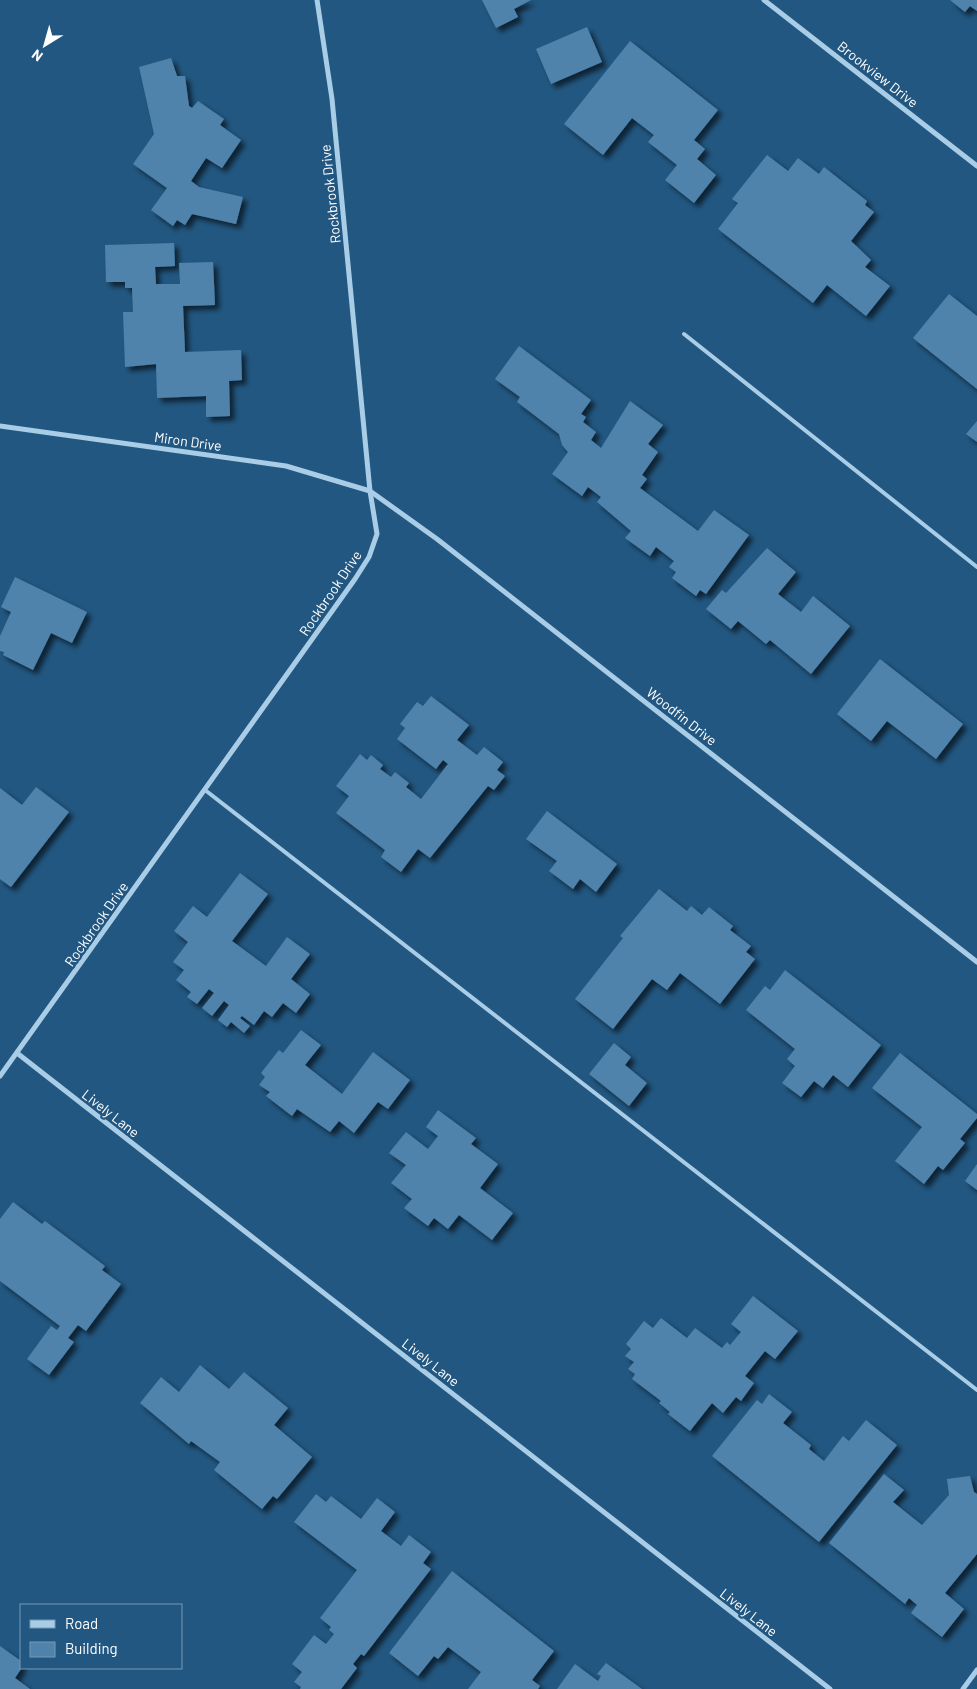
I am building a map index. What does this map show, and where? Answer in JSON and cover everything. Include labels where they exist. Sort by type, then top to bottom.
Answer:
[{"type":"street","name":"Rockbrook Drive","points":[[0,1076],[369,558],[377,534],[370,492],[332,99],[317,0]]},
{"type":"street","name":"Brookview Drive","points":[[764,0],[977,166]]},
{"type":"street","name":"Miron Drive","points":[[0,426],[286,466],[370,492]]},
{"type":"street","name":"Woodfin Drive","points":[[370,492],[437,539],[977,962]]},
{"type":"street","name":"Lively Lane","points":[[17,1053],[830,1689]]},
{"type":"street","points":[[963,1689],[977,1670]]},
{"type":"lane","points":[[684,334],[977,567]]},
{"type":"lane","points":[[205,790],[977,1390]]},
{"type":"building","points":[[482,0],[531,0],[514,9],[518,17],[496,28]]},
{"type":"building","points":[[950,0],[977,0],[977,11],[970,6],[965,12]]},
{"type":"building","points":[[587,27],[602,62],[551,84],[536,49]]},
{"type":"building","points":[[630,41],[718,110],[694,140],[705,149],[697,159],[716,175],[694,203],[665,180],[677,165],[648,142],[654,135],[632,118],[603,155],[564,124]]},
{"type":"building","points":[[171,58],[177,76],[185,76],[189,106],[192,108],[198,101],[224,119],[220,125],[241,140],[222,168],[206,158],[191,181],[199,187],[243,197],[236,224],[192,214],[185,225],[177,220],[173,226],[151,210],[167,188],[133,164],[154,134],[139,67]]},
{"type":"building","points":[[767,155],[788,171],[798,158],[819,174],[824,167],[867,201],[865,205],[874,212],[851,241],[871,260],[865,267],[890,286],[866,316],[827,285],[813,303],[718,229],[738,203],[732,199]]},
{"type":"building","points":[[174,243],[175,266],[155,267],[156,284],[180,284],[179,263],[213,262],[215,305],[183,306],[185,352],[241,350],[242,380],[229,381],[230,416],[206,417],[206,396],[157,398],[156,364],[125,367],[123,312],[133,312],[132,288],[125,288],[125,282],[106,282],[105,245]]},
{"type":"building","points":[[949,294],[977,316],[977,389],[913,338]]},
{"type":"building","points":[[519,346],[591,400],[581,414],[586,417],[583,422],[596,432],[591,440],[601,448],[630,401],[663,425],[648,444],[658,452],[642,475],[647,479],[640,488],[698,531],[714,510],[749,535],[706,594],[700,590],[696,596],[672,578],[676,572],[669,567],[674,561],[656,547],[650,556],[625,538],[631,531],[597,502],[601,497],[588,487],[582,496],[552,474],[568,452],[562,445],[559,434],[517,402],[520,397],[495,379]]},
{"type":"building","points":[[977,421],[977,442],[966,434]]},
{"type":"building","points":[[767,548],[796,572],[778,594],[801,612],[813,596],[850,626],[811,674],[770,640],[766,644],[738,621],[731,629],[706,609],[722,590],[726,593]]},
{"type":"building","points":[[15,577],[87,612],[72,643],[51,633],[33,670],[3,655],[4,652],[0,651],[0,636],[11,612],[1,607]]},
{"type":"building","points":[[880,659],[963,724],[936,759],[887,721],[871,741],[837,714]]},
{"type":"building","points":[[431,696],[469,725],[457,740],[477,755],[484,747],[503,762],[497,770],[505,776],[494,790],[488,786],[430,858],[418,849],[401,872],[381,857],[385,850],[336,813],[349,796],[336,786],[360,754],[367,760],[371,755],[383,765],[380,769],[391,777],[395,772],[409,783],[406,787],[421,799],[448,764],[443,760],[436,769],[397,739],[405,728],[400,724],[417,702],[423,706]]},
{"type":"building","points":[[36,787],[69,812],[11,887],[0,879],[0,788],[22,805]]},
{"type":"building","points":[[547,811],[617,864],[596,892],[580,879],[573,889],[549,871],[557,861],[526,839]]},
{"type":"building","points":[[240,873],[268,894],[232,941],[266,966],[287,937],[310,954],[291,979],[310,994],[296,1013],[283,1003],[272,1017],[264,1011],[254,1025],[242,1016],[240,1018],[250,1026],[244,1033],[231,1022],[227,1027],[218,1020],[229,1005],[224,1001],[212,1016],[202,1008],[214,993],[209,989],[197,1004],[187,997],[191,992],[176,980],[184,970],[173,962],[188,942],[174,931],[193,906],[207,917]]},
{"type":"building","points":[[659,889],[687,911],[691,906],[702,915],[709,907],[733,926],[730,930],[751,946],[746,952],[755,959],[720,1004],[680,973],[667,990],[652,979],[613,1029],[575,999],[623,938],[620,936]]},
{"type":"building","points":[[785,970],[881,1045],[848,1087],[833,1075],[823,1088],[814,1081],[801,1097],[782,1083],[795,1066],[787,1059],[795,1049],[746,1010],[765,986],[770,990]]},
{"type":"building","points":[[301,1030],[321,1045],[305,1065],[342,1094],[373,1052],[410,1080],[388,1109],[378,1102],[354,1133],[339,1121],[330,1132],[297,1109],[292,1116],[266,1096],[270,1092],[259,1085],[265,1077],[261,1073],[279,1050],[283,1053]]},
{"type":"building","points":[[614,1043],[631,1057],[625,1065],[647,1083],[629,1106],[589,1074]]},
{"type":"building","points":[[900,1053],[977,1114],[977,1118],[960,1139],[965,1143],[943,1170],[938,1166],[924,1184],[895,1161],[922,1127],[872,1088]]},
{"type":"building","points":[[438,1110],[476,1138],[471,1144],[498,1164],[480,1188],[513,1213],[492,1240],[459,1215],[448,1229],[434,1218],[428,1226],[404,1208],[412,1199],[391,1183],[406,1165],[389,1153],[406,1132],[428,1149],[438,1136],[426,1127]]},
{"type":"building","points":[[977,1164],[977,1190],[965,1181]]},
{"type":"building","points":[[13,1202],[42,1224],[45,1221],[105,1266],[102,1270],[121,1284],[86,1331],[78,1325],[68,1338],[74,1342],[49,1375],[27,1359],[51,1326],[57,1330],[60,1326],[0,1281],[0,1219]]},
{"type":"building","points":[[753,1296],[798,1331],[775,1359],[765,1351],[745,1376],[754,1383],[741,1401],[736,1397],[723,1413],[712,1403],[690,1431],[668,1414],[670,1412],[659,1403],[661,1401],[632,1379],[635,1374],[628,1369],[634,1362],[625,1356],[631,1349],[626,1344],[644,1321],[653,1328],[661,1318],[687,1338],[695,1328],[722,1348],[727,1342],[730,1345],[741,1332],[731,1324]]},
{"type":"building","points":[[200,1365],[229,1389],[244,1372],[288,1408],[274,1425],[312,1457],[277,1499],[273,1496],[262,1509],[214,1470],[220,1462],[191,1441],[189,1444],[140,1403],[161,1377],[179,1392]]},
{"type":"building","points":[[769,1394],[792,1412],[783,1423],[811,1445],[809,1449],[824,1461],[843,1436],[849,1441],[866,1420],[897,1445],[819,1542],[712,1456],[757,1400],[762,1404]]},
{"type":"building","points":[[884,1474],[904,1490],[893,1502],[922,1525],[949,1495],[947,1479],[970,1476],[974,1492],[977,1494],[977,1554],[945,1593],[964,1609],[942,1637],[911,1613],[917,1605],[909,1598],[905,1604],[829,1543]]},
{"type":"building","points":[[316,1494],[326,1502],[331,1496],[361,1519],[377,1498],[395,1512],[381,1531],[401,1546],[409,1535],[431,1552],[423,1563],[431,1569],[364,1656],[361,1654],[353,1664],[357,1668],[341,1689],[300,1689],[301,1687],[294,1682],[302,1672],[292,1664],[314,1635],[326,1644],[334,1634],[329,1630],[331,1627],[320,1618],[357,1570],[294,1522]]},
{"type":"building","points":[[452,1571],[554,1651],[532,1680],[540,1686],[538,1689],[468,1689],[481,1672],[448,1647],[438,1659],[434,1656],[418,1676],[389,1653]]},
{"type":"building","points":[[0,1646],[20,1660],[21,1669],[15,1678],[30,1689],[0,1689]]},
{"type":"building","points":[[606,1663],[642,1689],[557,1689],[575,1664],[598,1681],[601,1676],[597,1674]]}]
